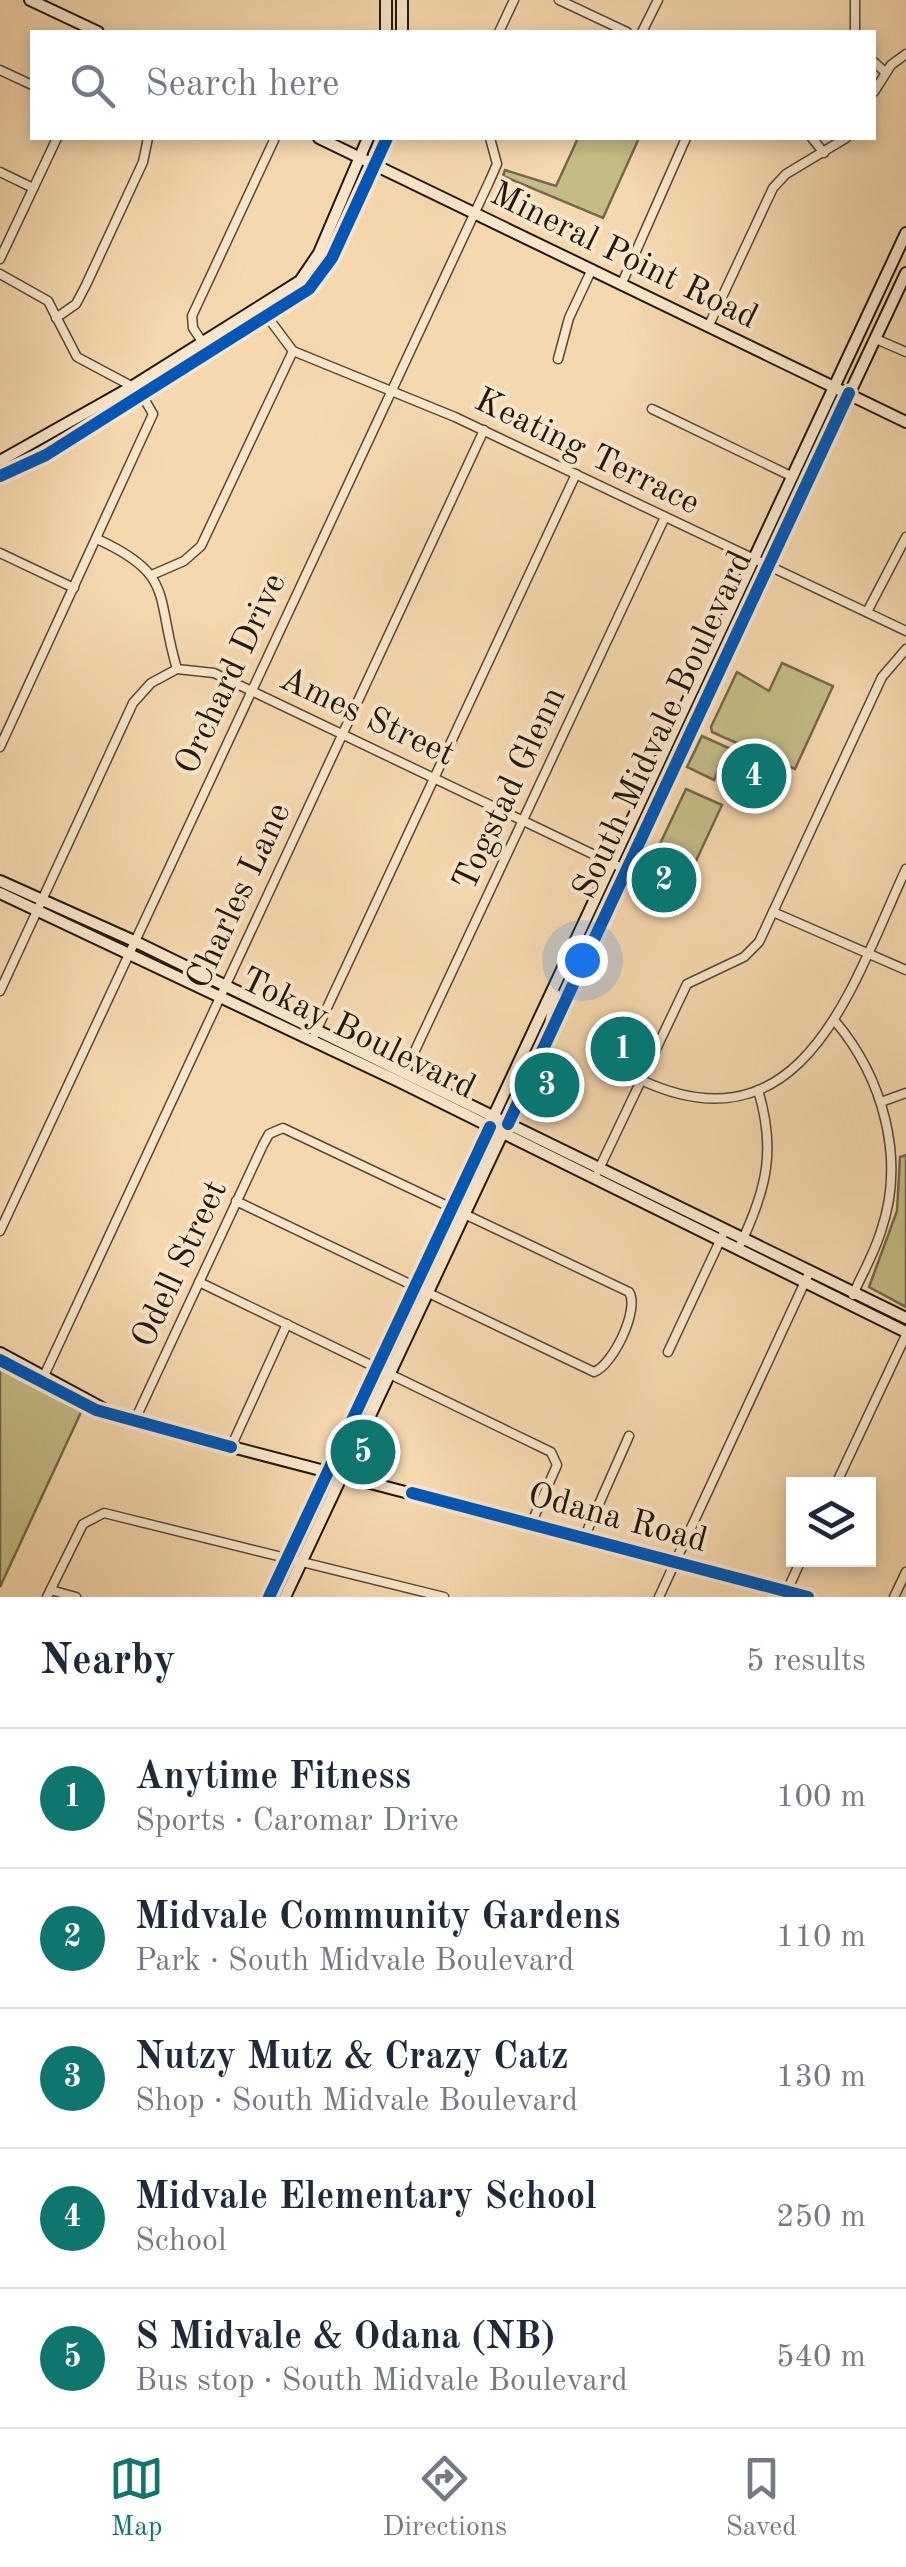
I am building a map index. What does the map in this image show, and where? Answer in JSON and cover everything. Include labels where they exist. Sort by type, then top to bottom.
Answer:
[{"type":"main road","points":[[30,0],[94,30]]},
{"type":"main road","points":[[386,0],[386,30]]},
{"type":"main road","points":[[402,0],[402,30]]},
{"type":"main road","name":"Mineral Point Road","points":[[323,140],[906,422]]},
{"type":"main road","points":[[0,476],[46,455],[309,269],[367,140]]},
{"type":"main road","points":[[0,461],[210,353],[309,289],[322,274],[386,140]]},
{"type":"main road","name":"South Midvale Boulevard","points":[[269,1597],[906,233]]},
{"type":"main road","name":"South Midvale Boulevard","points":[[286,1597],[906,272]]},
{"type":"main road","name":"Tokay Boulevard","points":[[0,881],[39,906]]},
{"type":"main road","name":"Tokay Boulevard","points":[[0,893],[132,946],[741,1244],[906,1318]]},
{"type":"main road","points":[[550,1032],[548,1021],[561,968]]},
{"type":"main road","name":"Tokay Boulevard","points":[[852,1297],[906,1334]]},
{"type":"main road","name":"Odana Road","points":[[0,1357],[110,1414],[134,1422],[675,1562],[764,1591],[787,1591],[808,1597]]},
{"type":"street","points":[[500,30],[514,0]]},
{"type":"street","points":[[559,0],[622,30]]},
{"type":"street","points":[[643,30],[658,0]]},
{"type":"street","points":[[855,0],[855,30]]},
{"type":"street","points":[[876,88],[885,72],[906,54]]},
{"type":"street","points":[[876,64],[885,72]]},
{"type":"street","points":[[0,70],[30,84]]},
{"type":"street","points":[[0,259],[56,140]]},
{"type":"street","points":[[56,318],[76,304],[86,285],[143,162],[148,140]]},
{"type":"street","points":[[210,353],[193,328],[192,316],[274,140]]},
{"type":"street","name":"Orchard Drive","points":[[0,1230],[497,164],[491,140]]},
{"type":"street","points":[[622,283],[685,140]]},
{"type":"street","points":[[814,140],[824,153]]},
{"type":"street","points":[[709,325],[774,188],[786,174],[843,140]]},
{"type":"street","points":[[0,172],[33,188]]},
{"type":"street","points":[[558,358],[569,318],[592,269]]},
{"type":"street","points":[[0,274],[35,290],[77,357],[138,391],[152,407],[152,420],[0,747]]},
{"type":"street","name":"Keating Terrace","points":[[260,307],[293,351],[484,430],[906,631]]},
{"type":"street","points":[[876,338],[906,352]]},
{"type":"street","points":[[154,574],[184,561],[202,546],[293,351]]},
{"type":"street","points":[[652,409],[792,477]]},
{"type":"street","name":"Charles Lane","points":[[42,1379],[484,430]]},
{"type":"street","points":[[314,1035],[576,474]]},
{"type":"street","name":"Togstad Glenn","points":[[403,1077],[665,517]]},
{"type":"street","points":[[868,612],[906,537]]},
{"type":"street","points":[[0,990],[134,703],[151,683],[177,669],[154,574],[132,555],[97,539]]},
{"type":"street","points":[[0,553],[74,588]]},
{"type":"street","points":[[596,1174],[688,984],[749,953],[774,912],[882,677],[906,649]]},
{"type":"street","name":"Ames Street","points":[[177,669],[208,671],[626,870]]},
{"type":"street","points":[[642,1080],[693,1097],[720,1098],[758,1090],[803,1064],[835,1021],[906,869]]},
{"type":"street","points":[[774,912],[906,970]]},
{"type":"street","points":[[835,1021],[882,1102],[891,1151],[889,1200],[876,1244],[852,1297]]},
{"type":"street","points":[[741,1244],[765,1192],[770,1159],[768,1125],[758,1090]]},
{"type":"street","points":[[882,1102],[906,1092]]},
{"type":"street","name":"Odell Street","points":[[134,1422],[269,1134],[292,1130],[453,1206]]},
{"type":"street","points":[[236,1201],[593,1372],[603,1369],[632,1309],[634,1300],[629,1292],[453,1206]]},
{"type":"street","points":[[668,1352],[723,1235]]},
{"type":"street","points":[[659,1597],[808,1276]]},
{"type":"street","points":[[199,1282],[556,1458],[554,1473],[531,1524]]},
{"type":"street","points":[[232,1447],[287,1324]]},
{"type":"street","points":[[839,1477],[906,1334]]},
{"type":"street","points":[[584,1538],[629,1436]]},
{"type":"street","points":[[76,1597],[49,1594],[76,1536],[93,1516],[115,1514],[444,1597]]},
{"type":"street","points":[[787,1591],[797,1567]]},
{"type":"street","points":[[894,1597],[906,1572]]},
{"type":"shaded area","points":[[577,140],[638,140],[603,218],[503,176],[505,170],[556,186]]},
{"type":"shaded area","points":[[782,663],[833,686],[795,769],[712,732],[711,727],[737,672],[769,691]]},
{"type":"shaded area","points":[[702,736],[742,754],[732,767],[722,762],[714,780],[687,767]]},
{"type":"shaded area","points":[[686,789],[722,805],[695,863],[659,846]]},
{"type":"shaded area","points":[[647,861],[690,882],[682,900],[638,879]]},
{"type":"shaded area","points":[[906,1155],[906,1307],[869,1287],[897,1211],[900,1157]]},
{"type":"shaded area","points":[[0,1366],[82,1410],[0,1587]]},
{"type":"cycle path","points":[[0,476],[46,455],[309,289],[332,258],[386,140]]},
{"type":"cycle path","points":[[508,1124],[849,393]]},
{"type":"cycle path","points":[[269,1597],[490,1127]]},
{"type":"cycle path","points":[[0,1360],[96,1410],[231,1447]]},
{"type":"cycle path","points":[[412,1493],[808,1597]]},
{"type":"place","name":"Midvale Elementary School","points":[[754,776]]},
{"type":"place","name":"Midvale Community Gardens","points":[[664,880]]},
{"type":"place","name":"Anytime Fitness","points":[[623,1049]]},
{"type":"place","name":"Nutzy Mutz & Crazy Catz","points":[[547,1085]]},
{"type":"place","name":"S Midvale & Odana (NB)","points":[[363,1452]]}]
